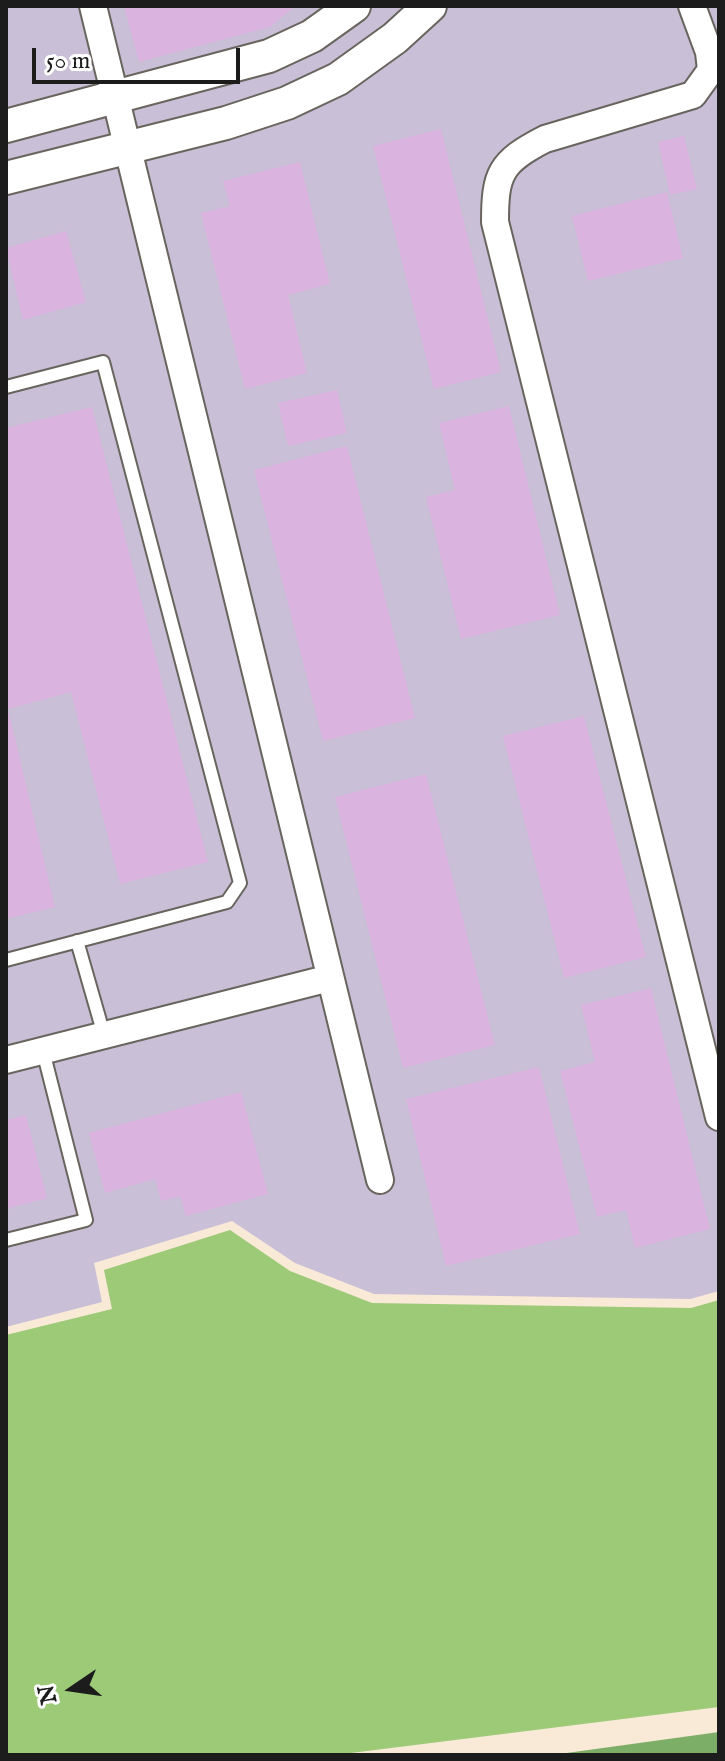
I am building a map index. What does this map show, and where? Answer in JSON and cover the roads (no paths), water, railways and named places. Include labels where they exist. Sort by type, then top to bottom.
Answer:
[{"type":"street","points":[[93,6],[380,1180]]},
{"type":"street","points":[[6,126],[269,56],[312,36],[354,6]]},
{"type":"street","points":[[6,178],[226,123],[313,91],[338,79],[384,46],[430,6]]},
{"type":"street","points":[[692,6],[715,79],[677,102],[545,139],[526,148],[508,163],[495,184],[495,222],[719,1117]]},
{"type":"street","points":[[6,1060],[330,978]]},
{"type":"lane","points":[[6,387],[103,362],[240,883],[227,902],[6,960]]},
{"type":"lane","points":[[77,941],[104,1035]]},
{"type":"lane","points":[[6,1240],[86,1220],[43,1051]]}]
